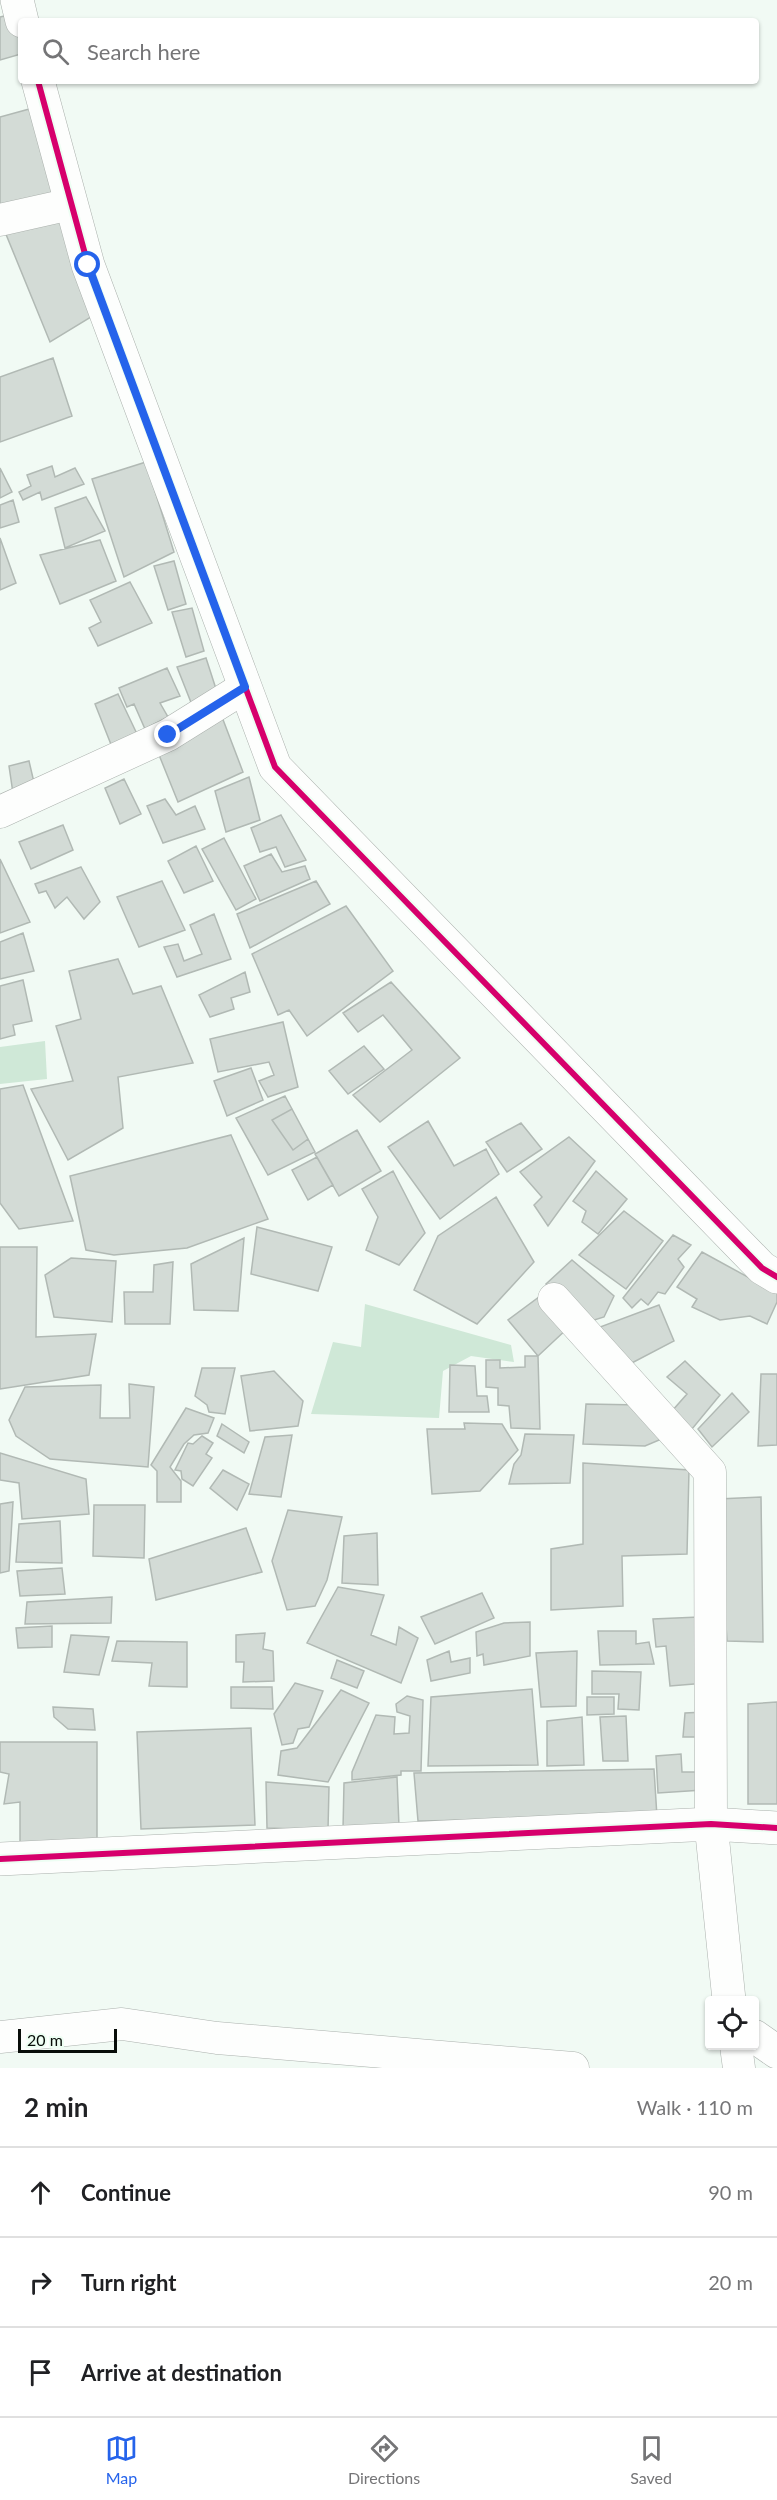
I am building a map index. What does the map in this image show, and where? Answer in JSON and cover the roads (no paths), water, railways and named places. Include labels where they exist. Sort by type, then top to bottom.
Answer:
[{"type":"street","points":[[17,0],[21,18]]},
{"type":"street","points":[[39,84],[88,265],[275,768],[762,1268],[777,1277]]},
{"type":"street","points":[[0,220],[71,204]]},
{"type":"street","points":[[0,812],[168,735],[245,687]]},
{"type":"street","points":[[554,1299],[710,1472],[711,1824],[728,1996]]},
{"type":"street","points":[[0,1859],[711,1824],[777,1828]]},
{"type":"street","points":[[0,2037],[122,2024],[217,2038],[573,2068]]},
{"type":"street","points":[[759,2039],[777,2052]]},
{"type":"street","points":[[737,2050],[740,2068]]}]
